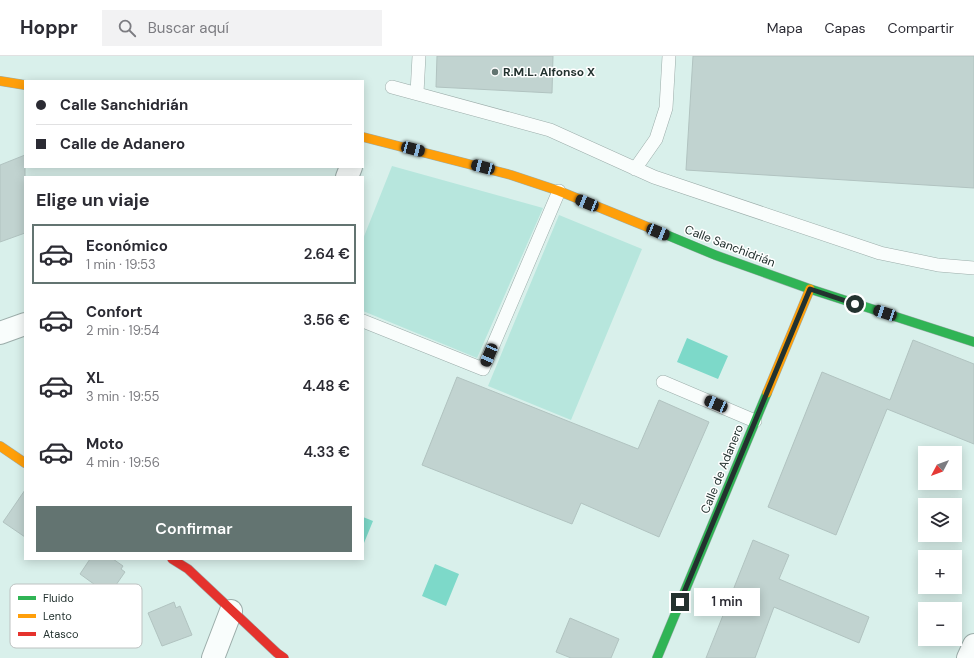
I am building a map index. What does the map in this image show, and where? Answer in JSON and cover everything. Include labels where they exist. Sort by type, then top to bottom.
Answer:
[{"type":"street","points":[[0,81],[24,85]]},
{"type":"street","name":"Calle Sanchidrián","points":[[364,137],[511,175],[559,191],[715,255],[810,289],[974,342]]},
{"type":"street","name":"Calle de Adanero","points":[[657,658],[810,289]]},
{"type":"street","points":[[0,333],[24,324]]},
{"type":"street","points":[[0,446],[24,462]]},
{"type":"street","points":[[184,562],[231,611],[277,654],[284,658]]},
{"type":"street","points":[[213,658],[231,611]]},
{"type":"street","points":[[968,658],[974,645]]},
{"type":"lane","points":[[417,94],[419,56]]},
{"type":"lane","points":[[635,169],[656,139],[666,108],[669,56]]},
{"type":"lane","points":[[392,87],[550,130],[654,178],[880,253],[938,265],[974,268]]},
{"type":"lane","points":[[364,321],[483,368],[559,191]]},
{"type":"lane","points":[[663,382],[755,421]]},
{"type":"shaded area","points":[[392,166],[543,208],[477,358],[364,311],[364,236]]},
{"type":"shaded area","points":[[559,215],[642,249],[571,420],[488,386]]},
{"type":"shaded area","points":[[687,338],[728,356],[718,379],[677,362]]},
{"type":"shaded area","points":[[364,517],[373,521],[364,543]]},
{"type":"shaded area","points":[[435,564],[459,574],[446,606],[422,596]]},
{"type":"building","name":"R.M.L. Alfonso X","points":[[437,56],[553,56],[552,93],[436,87]]},
{"type":"building","points":[[693,56],[974,56],[974,188],[686,170]]},
{"type":"building","points":[[24,155],[24,233],[0,242],[0,165]]},
{"type":"building","points":[[913,340],[974,364],[974,444],[887,409],[836,535],[768,507],[822,372],[890,400]]},
{"type":"building","points":[[457,377],[638,449],[659,400],[709,422],[659,537],[581,503],[572,524],[422,465]]},
{"type":"building","points":[[24,491],[24,536],[3,522]]},
{"type":"building","points":[[753,540],[789,555],[779,579],[869,617],[859,643],[774,607],[755,658],[706,658]]},
{"type":"building","points":[[89,560],[114,560],[123,566],[121,569],[125,572],[117,584],[94,584],[80,574]]},
{"type":"building","points":[[174,602],[176,608],[180,606],[192,635],[162,646],[148,613]]},
{"type":"building","points":[[570,618],[619,639],[611,658],[571,658],[556,652]]},
{"type":"traffic: fast","points":[[650,228],[715,255],[810,289],[974,342]]},
{"type":"traffic: fast","points":[[657,658],[767,393]]},
{"type":"traffic: slow","points":[[0,81],[24,85]]},
{"type":"traffic: slow","points":[[364,137],[511,175],[559,191],[650,228]]},
{"type":"traffic: slow","points":[[767,393],[810,289]]},
{"type":"traffic: slow","points":[[0,446],[24,462]]},
{"type":"traffic: jam","points":[[174,560],[188,569],[284,658]]},
{"type":"place","name":"R.M.L. Alfonso X","points":[[495,72]]},
{"type":"route","points":[[680,602],[810,289],[855,304]]}]
